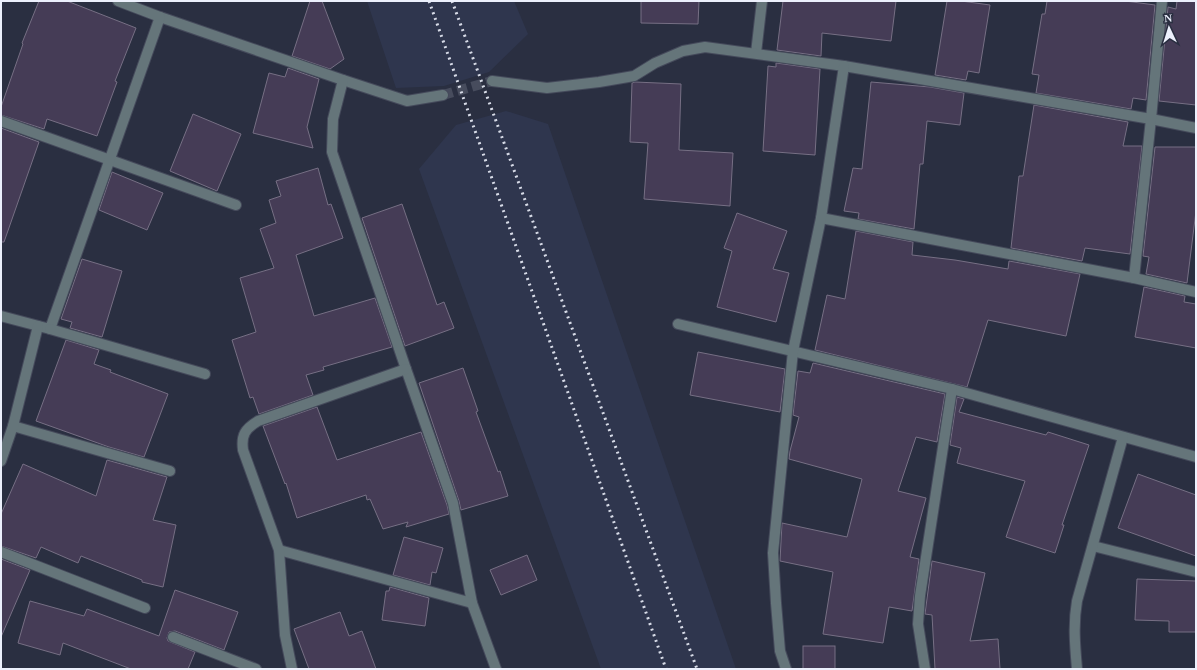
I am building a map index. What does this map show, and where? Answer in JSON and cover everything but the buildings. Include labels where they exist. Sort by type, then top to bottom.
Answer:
[{"type":"street","points":[[118,1],[160,17],[407,101],[443,95]]},
{"type":"street","points":[[756,53],[762,1]]},
{"type":"street","points":[[1134,278],[1162,1]]},
{"type":"street","points":[[50,329],[160,17]]},
{"type":"street","points":[[492,81],[547,88],[599,82],[634,76],[655,63],[683,51],[705,47],[844,66],[1196,128]]},
{"type":"street","points":[[786,669],[780,651],[774,553],[793,351],[821,218],[844,66]]},
{"type":"street","points":[[343,80],[333,119],[332,152],[453,503],[472,603],[496,669]]},
{"type":"street","points":[[1,121],[236,205]]},
{"type":"street","points":[[821,218],[1134,278],[1196,292]]},
{"type":"street","points":[[1,316],[205,374]]},
{"type":"street","points":[[678,324],[952,389],[1196,457]]},
{"type":"street","points":[[1,461],[13,426],[38,326]]},
{"type":"street","points":[[292,669],[285,635],[279,550],[243,450],[242,440],[248,427],[258,421],[406,369]]},
{"type":"street","points":[[925,669],[918,624],[920,596],[952,389]]},
{"type":"street","points":[[13,426],[170,471]]},
{"type":"street","points":[[1077,669],[1074,617],[1077,601],[1124,437]]},
{"type":"street","points":[[1093,546],[1196,572]]},
{"type":"street","points":[[279,550],[472,603]]},
{"type":"street","points":[[1,552],[145,608]]},
{"type":"street","points":[[173,637],[256,669]]},
{"type":"shaded area","points":[[367,1],[514,1],[528,34],[489,72],[444,86],[396,88]]},
{"type":"shaded area","points":[[506,111],[548,124],[736,669],[601,669],[419,169],[456,125]]},
{"type":"tunnel","points":[[443,95],[492,81]]},
{"type":"railway","points":[[429,1],[666,669]]},
{"type":"railway","points":[[452,1],[697,669]]}]
